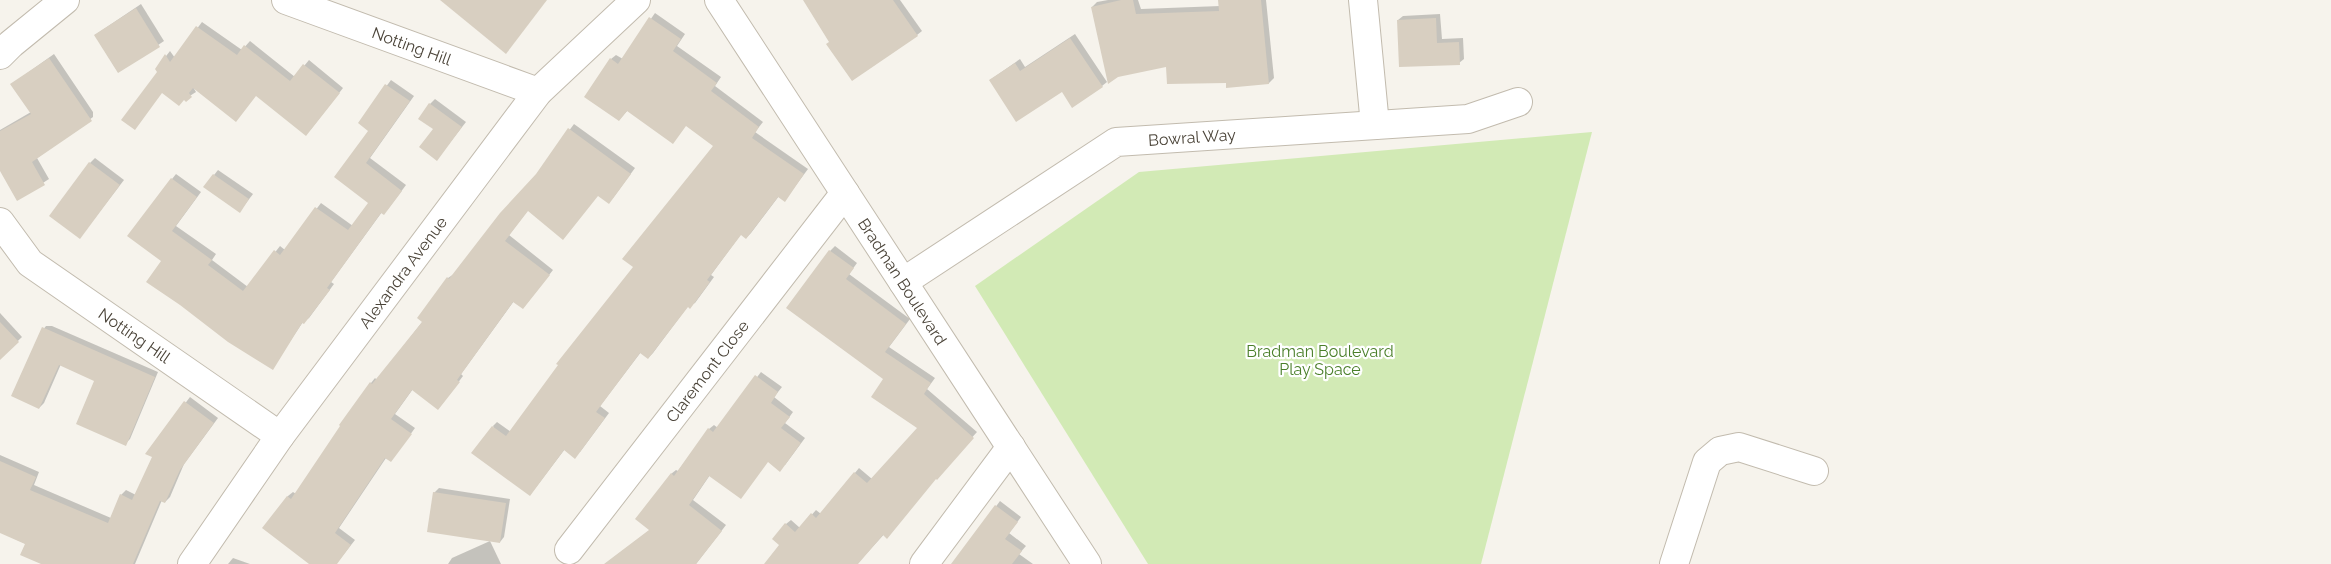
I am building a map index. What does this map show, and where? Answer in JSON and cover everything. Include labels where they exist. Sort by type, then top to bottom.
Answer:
[{"type":"street","points":[[0,55],[65,0]]},
{"type":"street","name":"Notting Hill","points":[[286,0],[538,92]]},
{"type":"street","name":"Alexandra Avenue","points":[[192,564],[280,436],[538,92],[636,0]]},
{"type":"street","name":"Bradman Boulevard","points":[[719,0],[1087,564]]},
{"type":"street","points":[[1363,0],[1375,125]]},
{"type":"street","name":"Bowral Way","points":[[903,282],[1116,142],[1468,119],[1518,102]]},
{"type":"street","name":"Claremont Close","points":[[569,550],[845,193]]},
{"type":"street","name":"Notting Hill","points":[[0,222],[30,263],[280,436]]},
{"type":"street","points":[[924,564],[1012,447]]},
{"type":"street","points":[[1674,564],[1707,462],[1720,451],[1739,447],[1814,471]]},
{"type":"green space","name":"Bradman Boulevard Play Space","points":[[1592,132],[1481,564],[1148,564],[975,286],[1139,172]]},
{"type":"building","points":[[440,0],[547,0],[506,54]]},
{"type":"building","points":[[803,0],[893,0],[918,36],[852,81],[826,44],[829,42]]},
{"type":"building","points":[[1121,0],[1133,0],[1136,14],[1219,11],[1218,0],[1261,0],[1269,84],[1226,88],[1226,83],[1167,84],[1166,67],[1118,77],[1108,84],[1091,7]]},
{"type":"building","points":[[136,8],[160,47],[118,73],[94,35]]},
{"type":"building","points":[[649,17],[681,39],[673,51],[717,83],[711,91],[759,127],[752,138],[804,174],[785,202],[778,197],[746,239],[741,235],[707,280],[710,282],[690,309],[688,307],[648,359],[640,353],[596,412],[605,418],[575,459],[564,450],[530,496],[471,453],[492,426],[506,436],[558,365],[556,364],[633,267],[622,259],[713,146],[686,126],[673,144],[627,111],[619,121],[584,97],[610,58],[618,64]]},
{"type":"building","points":[[1436,18],[1437,43],[1459,42],[1460,65],[1399,67],[1397,20]]},
{"type":"building","points":[[196,26],[237,55],[244,45],[290,81],[303,64],[340,93],[306,136],[256,96],[236,122],[193,88],[189,93],[192,97],[186,102],[184,100],[179,106],[162,93],[135,130],[121,120],[157,72],[155,69],[165,54],[170,62]]},
{"type":"building","points":[[1070,38],[1103,87],[1072,108],[1062,92],[1016,122],[989,80],[1015,63],[1020,71]]},
{"type":"building","points":[[49,58],[92,121],[32,162],[45,185],[17,201],[0,171],[0,131],[31,114],[10,84]]},
{"type":"building","points":[[385,84],[410,101],[366,163],[402,191],[384,215],[381,213],[327,288],[330,290],[304,324],[302,323],[273,370],[228,342],[180,305],[146,282],[161,261],[127,236],[171,178],[197,197],[172,231],[212,260],[208,265],[243,291],[274,250],[280,255],[315,207],[348,230],[368,203],[334,177],[368,131],[358,123]]},
{"type":"building","points":[[429,103],[462,127],[437,161],[419,147],[433,129],[418,119]]},
{"type":"building","points":[[568,128],[631,174],[609,204],[598,196],[563,240],[528,211],[505,241],[550,275],[523,309],[513,302],[457,380],[460,382],[438,410],[412,390],[391,419],[412,434],[391,462],[385,458],[335,533],[351,545],[337,564],[309,564],[262,528],[287,496],[291,499],[339,425],[370,382],[372,384],[422,322],[417,318],[447,277],[449,279],[500,213],[536,174]]},
{"type":"building","points":[[89,162],[120,185],[80,239],[49,216]]},
{"type":"building","points":[[213,174],[249,199],[240,213],[203,187]]},
{"type":"building","points":[[829,250],[854,268],[846,279],[906,324],[885,352],[931,383],[924,394],[974,438],[936,479],[887,539],[883,535],[858,564],[764,564],[779,545],[772,539],[785,523],[795,532],[811,513],[816,518],[854,472],[867,483],[917,428],[871,397],[883,379],[786,308]]},
{"type":"building","points":[[0,322],[19,342],[0,360]]},
{"type":"building","points":[[42,327],[155,377],[126,446],[76,424],[94,381],[59,365],[39,409],[11,396]]},
{"type":"building","points":[[755,375],[778,392],[771,403],[790,417],[781,428],[801,443],[780,472],[768,462],[741,499],[709,476],[689,505],[722,531],[696,564],[604,564],[649,530],[635,519],[671,473],[674,476],[708,428],[713,432]]},
{"type":"building","points":[[184,401],[214,423],[180,470],[165,503],[160,501],[133,564],[41,564],[20,555],[25,544],[0,533],[0,461],[36,477],[30,490],[108,523],[120,494],[132,500],[152,457],[145,454]]},
{"type":"building","points":[[433,492],[506,503],[500,543],[427,532]]},
{"type":"building","points":[[995,505],[1018,522],[1005,539],[1022,551],[1012,564],[951,564]]}]
